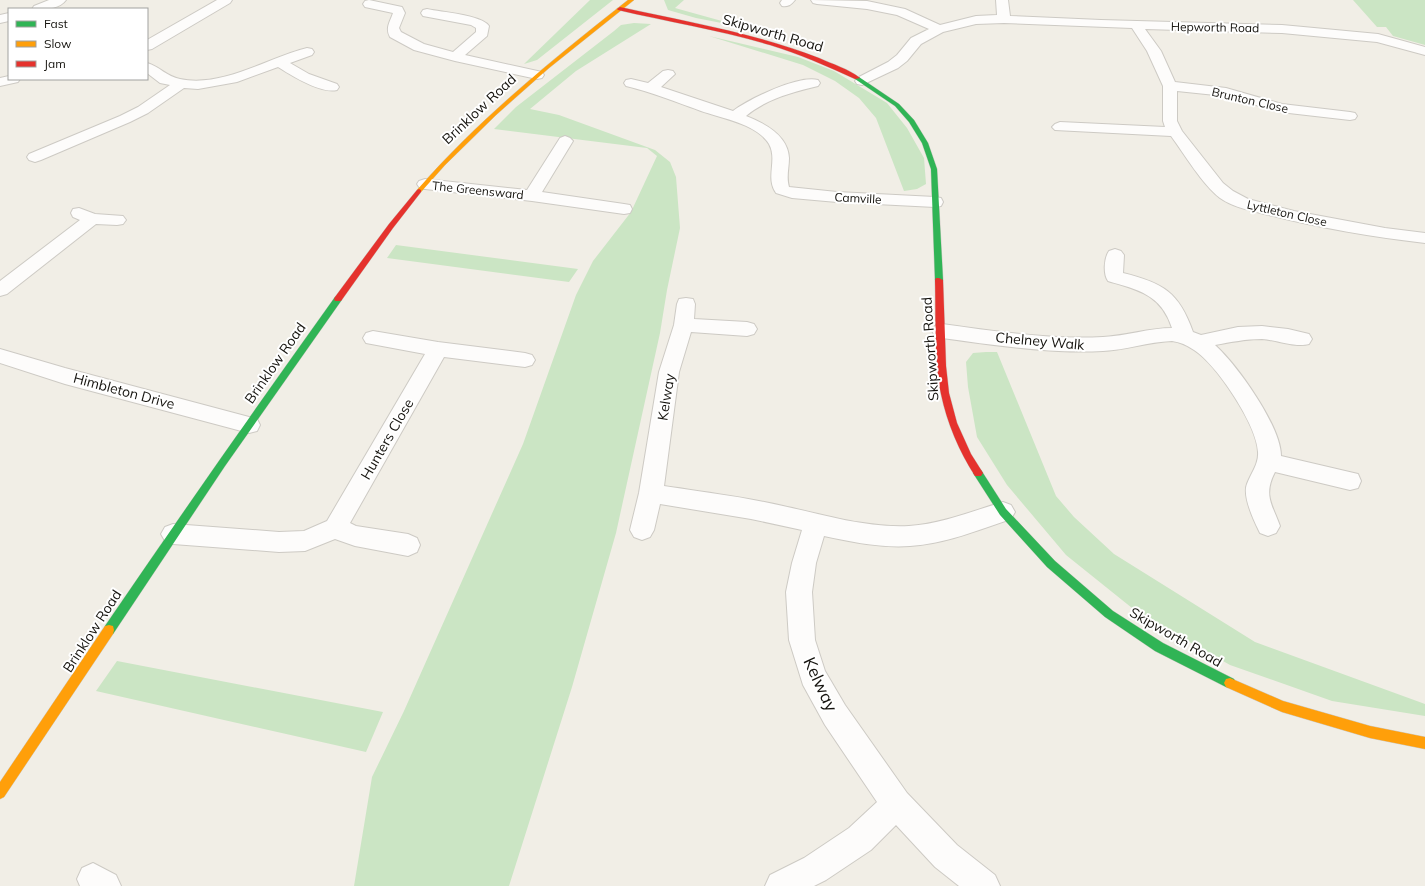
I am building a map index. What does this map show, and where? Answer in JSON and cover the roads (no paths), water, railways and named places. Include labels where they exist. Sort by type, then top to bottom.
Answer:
[{"type":"street","points":[[40,8],[60,0]]},
{"type":"street","points":[[148,45],[226,0]]},
{"type":"street","name":"Brinklow Road","points":[[0,793],[173,534],[294,359],[392,226],[425,184],[474,130],[537,75],[631,0]]},
{"type":"street","points":[[817,0],[867,5],[895,10],[912,16],[939,29]]},
{"type":"street","points":[[1002,0],[1004,19]]},
{"type":"street","points":[[369,4],[398,10],[399,13],[393,28],[395,34],[419,47],[455,57],[537,75]]},
{"type":"street","name":"Skipworth Road","points":[[620,8],[754,39],[796,51],[832,65],[862,80],[897,105],[912,122],[925,143],[934,169],[944,393],[953,423],[967,456],[1003,512],[1051,564],[1109,614],[1159,647],[1219,678],[1282,706],[1370,732],[1425,743]]},
{"type":"street","points":[[427,13],[475,22],[483,26],[482,33],[455,57]]},
{"type":"street","name":"Hepworth Road","points":[[862,80],[893,65],[902,58],[916,41],[939,29],[976,20],[1004,19],[1137,26],[1250,27],[1378,38],[1425,51]]},
{"type":"street","name":"Lyttleton Close","points":[[1137,26],[1154,51],[1170,86],[1170,120],[1175,132],[1217,186],[1227,195],[1242,203],[1268,210],[1333,224],[1425,238]]},
{"type":"street","points":[[148,68],[165,80],[181,84],[198,85],[217,83],[237,78],[307,52]]},
{"type":"street","points":[[280,62],[304,77],[332,87]]},
{"type":"street","points":[[652,87],[668,74]]},
{"type":"street","points":[[780,79],[793,88]]},
{"type":"street","name":"Camville","points":[[631,82],[652,87],[709,109],[745,120],[764,131],[774,140],[779,148],[782,160],[778,196],[792,193],[935,202]]},
{"type":"street","points":[[735,117],[745,108],[759,100],[793,88],[813,83]]},
{"type":"street","points":[[35,157],[107,128],[143,110],[181,84]]},
{"type":"street","name":"Brunton Close","points":[[1170,86],[1226,92],[1280,108],[1334,120],[1350,116]]},
{"type":"street","points":[[1060,127],[1078,122],[1175,132]]},
{"type":"street","points":[[60,130],[74,141]]},
{"type":"street","name":"The Greensward","points":[[532,196],[564,141]]},
{"type":"street","name":"The Greensward","points":[[425,184],[532,196],[624,209]]},
{"type":"street","points":[[0,290],[86,216],[117,220]]},
{"type":"street","points":[[1115,255],[1114,277],[1150,288],[1166,298],[1180,318],[1192,340],[1213,355],[1239,388],[1262,427],[1269,450],[1269,462],[1257,490],[1268,526]]},
{"type":"street","name":"Kelway","points":[[642,530],[651,493],[669,372],[684,325],[686,304]]},
{"type":"street","points":[[684,325],[747,329]]},
{"type":"street","name":"Chelney Walk","points":[[942,331],[1054,345],[1100,345],[1172,334],[1192,340],[1261,331],[1275,332],[1302,339]]},
{"type":"street","points":[[373,338],[438,349],[525,360]]},
{"type":"street","name":"Hunters Close","points":[[335,528],[438,349]]},
{"type":"street","name":"Himbleton Drive","points":[[0,356],[65,376],[249,425]]},
{"type":"street","points":[[1269,462],[1350,481]]},
{"type":"street","points":[[651,493],[764,511],[816,524],[856,532],[883,535],[910,536],[936,531],[1003,512]]},
{"type":"street","name":"Kelway","points":[[816,524],[804,563],[799,592],[802,640],[813,676],[835,715],[896,804],[946,856],[984,886]]},
{"type":"street","points":[[173,534],[279,542],[305,541],[335,528],[355,536],[408,546]]},
{"type":"street","points":[[781,886],[815,869],[860,839],[896,804]]}]
